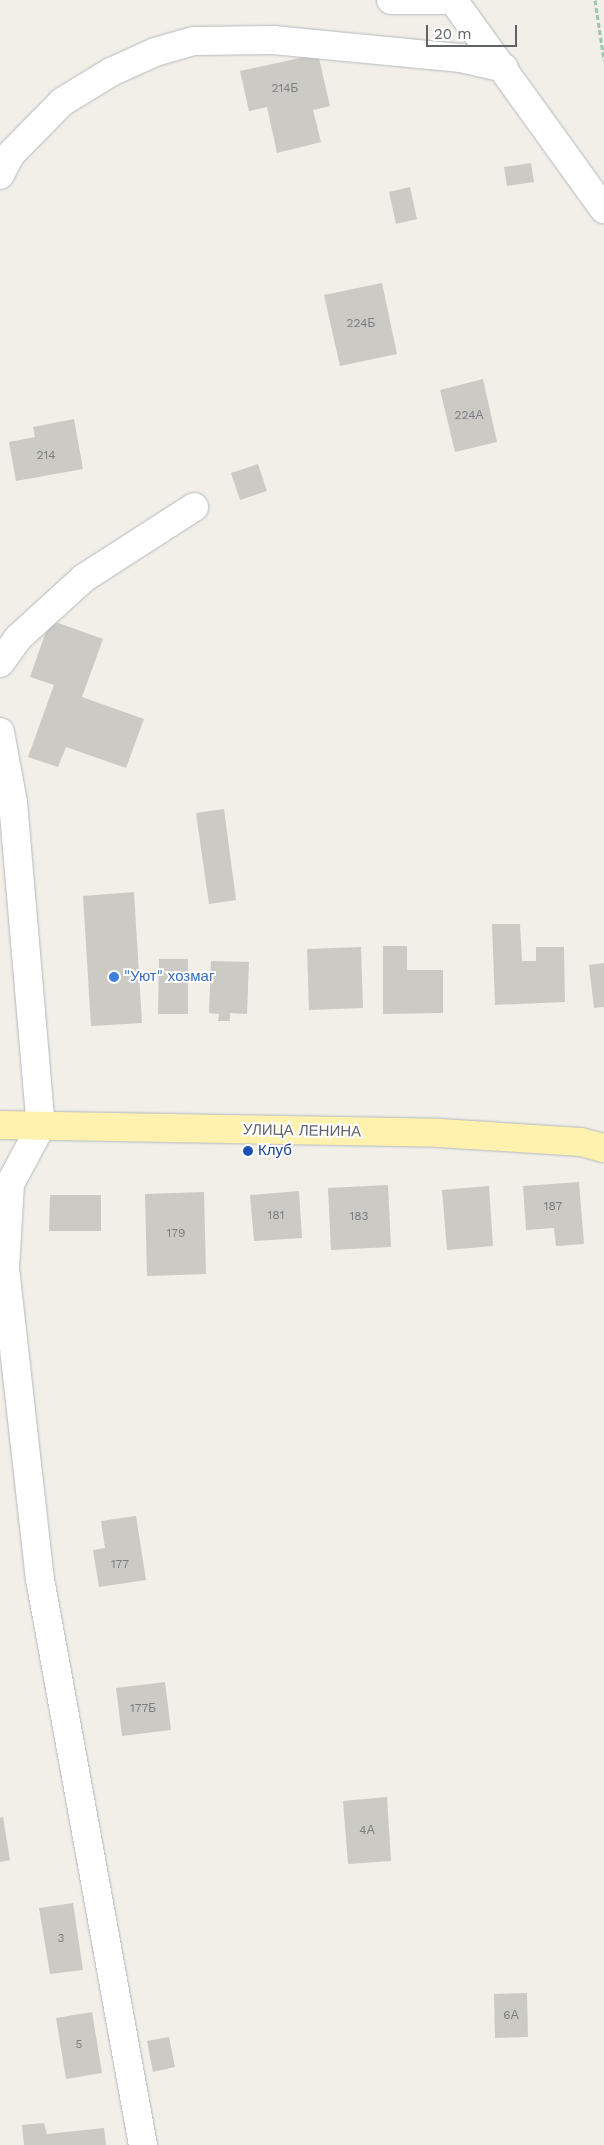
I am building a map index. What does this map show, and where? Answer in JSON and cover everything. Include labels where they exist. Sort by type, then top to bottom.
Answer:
[{"type":"main road","name":"УЛИЦА ЛЕНИНА","points":[[0,1125],[439,1133],[581,1142],[604,1148]]},
{"type":"street","points":[[391,0],[443,0]]},
{"type":"street","points":[[454,0],[604,209]]},
{"type":"street","points":[[0,175],[10,155],[62,102],[111,72],[155,52],[194,41],[273,40],[461,58],[504,68]]},
{"type":"street","points":[[0,663],[18,638],[84,578],[194,507]]},
{"type":"street","points":[[0,732],[13,802],[41,1126],[10,1184],[5,1268],[40,1579],[143,2145]]},
{"type":"path","points":[[595,0],[604,60]]},
{"type":"building","points":[[318,54],[330,106],[313,110],[321,142],[277,153],[267,107],[249,111],[240,71]]},
{"type":"building","points":[[531,163],[534,182],[507,186],[504,167]]},
{"type":"building","points":[[410,187],[417,219],[396,224],[389,192]]},
{"type":"building","points":[[382,283],[397,354],[340,366],[324,295]]},
{"type":"building","points":[[483,379],[497,442],[455,452],[440,390]]},
{"type":"building","points":[[74,419],[83,469],[16,481],[9,442],[35,437],[33,427]]},
{"type":"building","points":[[258,464],[267,491],[240,500],[231,473]]},
{"type":"building","points":[[50,620],[103,639],[82,697],[144,719],[126,768],[66,747],[58,767],[28,757],[54,685],[30,677]]},
{"type":"building","points":[[224,809],[236,900],[209,904],[196,813]]},
{"type":"building","name":"\"Уют\" хозмаг","points":[[134,892],[142,1023],[91,1026],[83,896]]},
{"type":"building","points":[[492,924],[520,924],[522,961],[536,961],[536,947],[564,947],[565,1002],[495,1005]]},
{"type":"building","points":[[383,946],[407,946],[407,970],[443,970],[443,1013],[383,1014]]},
{"type":"building","points":[[361,947],[363,1008],[309,1010],[307,949]]},
{"type":"building","points":[[159,959],[188,959],[188,1014],[158,1014]]},
{"type":"building","points":[[211,961],[249,962],[247,1014],[230,1013],[230,1021],[218,1021],[219,1014],[209,1013]]},
{"type":"building","points":[[604,963],[604,1007],[594,1008],[589,965]]},
{"type":"building","points":[[579,1182],[584,1244],[556,1246],[554,1228],[526,1230],[523,1186]]},
{"type":"building","points":[[388,1185],[391,1247],[331,1250],[328,1188]]},
{"type":"building","points":[[489,1186],[493,1246],[447,1250],[442,1190]]},
{"type":"building","points":[[299,1191],[302,1238],[254,1241],[250,1195]]},
{"type":"building","points":[[204,1192],[206,1274],[147,1276],[145,1194]]},
{"type":"building","points":[[50,1195],[101,1195],[101,1231],[49,1231]]},
{"type":"building","points":[[136,1516],[146,1580],[99,1587],[93,1550],[105,1548],[101,1521]]},
{"type":"building","points":[[165,1682],[171,1730],[122,1736],[116,1688]]},
{"type":"building","points":[[387,1797],[391,1861],[348,1864],[343,1801]]},
{"type":"building","points":[[3,1817],[10,1860],[0,1862],[0,1818]]},
{"type":"building","points":[[73,1903],[83,1970],[50,1974],[39,1908]]},
{"type":"building","points":[[527,1993],[528,2037],[495,2038],[494,1994]]},
{"type":"building","points":[[92,2012],[102,2073],[66,2079],[56,2018]]},
{"type":"building","points":[[169,2037],[175,2067],[153,2072],[147,2041]]},
{"type":"building","points":[[44,2123],[47,2134],[104,2128],[106,2145],[24,2145],[22,2125]]},
{"type":"place","name":"\"Уют\" хозмаг","points":[[114,977]]},
{"type":"place","name":"Клуб","points":[[248,1151]]}]
